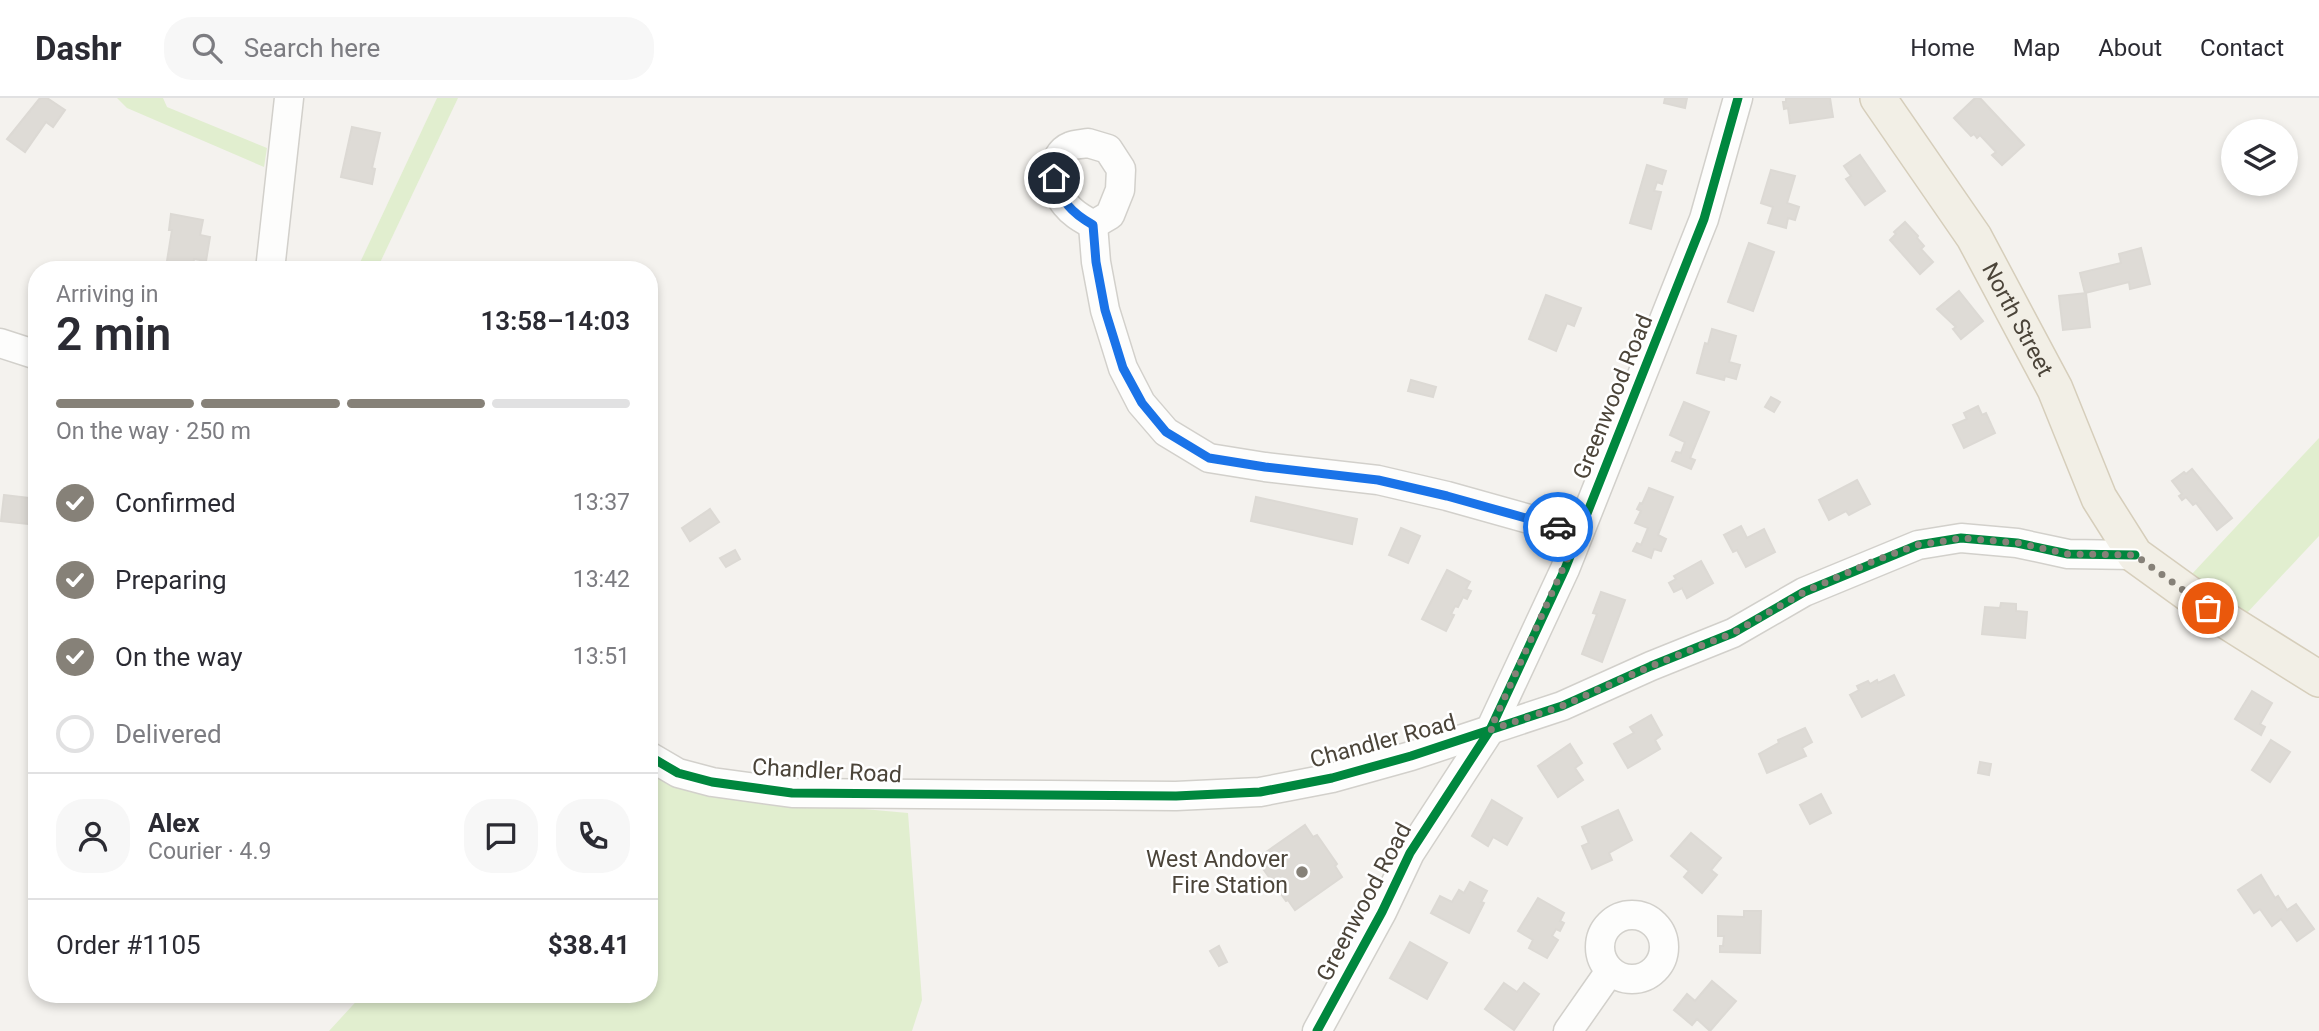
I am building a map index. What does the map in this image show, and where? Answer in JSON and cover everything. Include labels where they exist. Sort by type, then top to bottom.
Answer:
[{"type":"main road","name":"North Street","points":[[1878,98],[1973,237],[2055,389],[2099,498],[2135,555]]},
{"type":"main road","points":[[2135,555],[2225,620],[2319,679]]},
{"type":"street","points":[[271,261],[289,98]]},
{"type":"street","name":"Greenwood Road","points":[[1318,1031],[1382,912],[1410,853],[1490,730],[1579,533],[1704,219],[1738,98]]},
{"type":"street","points":[[1093,225],[1096,262],[1105,310],[1123,368],[1142,403],[1166,432],[1209,458],[1378,480],[1447,496],[1579,533]]},
{"type":"street","points":[[0,344],[28,352]]},
{"type":"street","name":"Chandler Road","points":[[658,762],[678,774],[712,782],[792,793],[1176,796],[1260,792],[1332,778],[1411,756],[1562,706],[1733,633],[1804,592],[1917,545],[1961,538],[2018,543],[2068,554],[2135,555]]},
{"type":"street","points":[[1568,1031],[1611,971]]},
{"type":"green space","points":[[117,98],[163,98],[167,107],[267,148],[264,167],[127,108]]},
{"type":"green space","points":[[437,98],[458,98],[381,261],[361,261]]},
{"type":"green space","points":[[2319,438],[2319,536],[2246,614],[2191,575]]},
{"type":"green space","points":[[658,762],[755,799],[908,813],[922,1000],[912,1031],[329,1031],[355,1003],[658,1003]]},
{"type":"building","points":[[40,98],[47,98],[65,110],[53,127],[46,122],[25,152],[7,139]]},
{"type":"building","points":[[1665,98],[1687,98],[1685,108],[1664,103]]},
{"type":"building","points":[[1786,98],[1830,98],[1833,117],[1790,123],[1788,108],[1784,109],[1783,102],[1786,102]]},
{"type":"building","points":[[1975,98],[1980,98],[2024,145],[2002,165],[1992,155],[1996,152],[1980,135],[1977,138],[1974,134],[1971,136],[1954,118]]},
{"type":"building","points":[[352,127],[380,133],[372,168],[375,169],[372,184],[341,177]]},
{"type":"building","points":[[1860,155],[1885,191],[1865,205],[1846,179],[1851,176],[1844,166]]},
{"type":"building","points":[[1647,165],[1666,171],[1662,184],[1657,182],[1654,191],[1661,192],[1651,229],[1630,223]]},
{"type":"building","points":[[1771,170],[1795,176],[1787,203],[1799,207],[1795,220],[1788,218],[1786,228],[1768,223],[1773,207],[1761,203]]},
{"type":"building","points":[[171,214],[203,220],[200,235],[210,237],[206,261],[167,261],[172,230],[169,230]]},
{"type":"building","points":[[1905,222],[1918,236],[1924,246],[1921,249],[1933,262],[1920,274],[1890,240]]},
{"type":"building","points":[[1749,243],[1774,252],[1753,311],[1728,302]]},
{"type":"building","points":[[2141,248],[2150,284],[2130,289],[2129,282],[2085,293],[2080,273],[2121,263],[2119,254]]},
{"type":"building","points":[[1959,291],[1983,321],[1961,339],[1953,329],[1956,327],[1937,309]]},
{"type":"building","points":[[2086,293],[2090,327],[2063,330],[2059,296]]},
{"type":"building","points":[[1546,295],[1581,308],[1574,326],[1567,323],[1556,351],[1529,339]]},
{"type":"building","points":[[1712,329],[1736,336],[1729,362],[1740,365],[1736,379],[1725,376],[1724,380],[1697,373],[1705,343],[1708,344]]},
{"type":"building","points":[[1411,380],[1436,387],[1433,397],[1408,391]]},
{"type":"building","points":[[1771,397],[1780,402],[1774,412],[1765,407]]},
{"type":"building","points":[[1684,402],[1709,412],[1690,458],[1695,460],[1691,469],[1672,461],[1676,452],[1681,453],[1685,442],[1670,435]]},
{"type":"building","points":[[1978,406],[1982,415],[1986,413],[1995,433],[1964,448],[1953,425],[1967,419],[1964,413]]},
{"type":"building","points":[[2192,469],[2232,518],[2217,530],[2196,503],[2193,505],[2186,497],[2182,500],[2179,496],[2182,494],[2172,481]]},
{"type":"building","points":[[1857,480],[1870,504],[1849,515],[1846,511],[1829,520],[1819,500]]},
{"type":"building","points":[[1649,488],[1673,497],[1658,535],[1666,539],[1661,551],[1654,549],[1651,558],[1633,551],[1637,543],[1641,545],[1648,528],[1635,523],[1641,511],[1637,509]]},
{"type":"building","points":[[4,495],[28,498],[28,524],[1,521]]},
{"type":"building","points":[[1256,497],[1357,519],[1352,544],[1251,521]]},
{"type":"building","points":[[710,509],[719,522],[690,541],[682,528]]},
{"type":"building","points":[[1741,526],[1747,538],[1764,529],[1775,552],[1746,567],[1737,550],[1733,552],[1724,535]]},
{"type":"building","points":[[1401,528],[1420,536],[1408,563],[1389,555]]},
{"type":"building","points":[[735,550],[740,559],[726,567],[720,558]]},
{"type":"building","points":[[1701,561],[1713,583],[1687,598],[1682,588],[1674,592],[1669,583],[1676,579],[1674,576]]},
{"type":"building","points":[[1447,570],[1470,582],[1466,589],[1471,591],[1467,599],[1463,597],[1458,607],[1455,606],[1451,614],[1454,615],[1446,631],[1422,619]]},
{"type":"building","points":[[1601,592],[1625,600],[1602,662],[1582,654],[1597,614],[1593,613]]},
{"type":"building","points":[[2001,603],[2016,604],[2016,611],[2027,612],[2025,638],[1982,634],[1985,607],[2000,608]]},
{"type":"building","points":[[1894,675],[1904,695],[1862,717],[1850,695],[1859,690],[1857,686],[1868,681],[1870,684],[1877,680],[1878,683]]},
{"type":"building","points":[[2252,691],[2272,703],[2260,724],[2265,727],[2261,735],[2235,719]]},
{"type":"building","points":[[1651,715],[1662,735],[1655,740],[1660,749],[1628,768],[1614,744],[1634,733],[1630,727]]},
{"type":"building","points":[[1805,728],[1812,742],[1802,748],[1806,756],[1767,773],[1759,754],[1779,743],[1778,740]]},
{"type":"building","points":[[2271,740],[2290,752],[2270,782],[2252,770]]},
{"type":"building","points":[[1570,744],[1582,763],[1575,768],[1583,780],[1558,797],[1538,766]]},
{"type":"building","points":[[1980,762],[1991,764],[1989,775],[1978,773]]},
{"type":"building","points":[[1821,794],[1831,813],[1810,824],[1800,805]]},
{"type":"building","points":[[1492,800],[1522,818],[1507,845],[1493,837],[1488,846],[1472,836]]},
{"type":"building","points":[[1618,810],[1632,840],[1609,853],[1612,860],[1592,869],[1582,846],[1589,843],[1582,827]]},
{"type":"building","name":"West Andover Fire Station","points":[[1305,825],[1313,837],[1317,835],[1337,864],[1335,866],[1342,877],[1295,910],[1256,859]]},
{"type":"building","points":[[1691,833],[1721,858],[1711,870],[1717,875],[1702,893],[1684,877],[1689,871],[1671,856]]},
{"type":"building","points":[[2261,875],[2275,898],[2278,896],[2287,910],[2296,904],[2314,929],[2297,941],[2281,919],[2272,926],[2260,909],[2254,913],[2238,890]]},
{"type":"building","points":[[1470,882],[1487,891],[1469,933],[1431,913],[1440,896],[1452,902],[1459,890],[1464,893]]},
{"type":"building","points":[[1538,898],[1564,913],[1560,921],[1564,923],[1560,931],[1556,929],[1552,936],[1558,940],[1547,958],[1529,948],[1533,940],[1518,931]]},
{"type":"building","points":[[1744,911],[1761,911],[1760,953],[1720,952],[1724,936],[1718,936],[1718,916],[1744,917]]},
{"type":"building","points":[[1410,942],[1447,963],[1427,999],[1390,978]]},
{"type":"building","points":[[1219,946],[1227,962],[1219,966],[1210,951]]},
{"type":"building","points":[[1712,981],[1736,1001],[1710,1031],[1697,1019],[1692,1025],[1674,1010],[1687,994],[1695,1001]]},
{"type":"building","points":[[1504,983],[1517,992],[1524,983],[1539,994],[1514,1030],[1485,1009]]},
{"type":"cycle path","points":[[1317,1031],[1382,912],[1410,853],[1490,730],[1565,569],[1704,219],[1738,98]]},
{"type":"cycle path","points":[[658,761],[678,773],[712,782],[792,793],[1176,796],[1260,792],[1332,778],[1411,756],[1562,706],[1733,633],[1804,592],[1918,545],[1961,538],[2017,543],[2068,554],[2135,555]]},
{"type":"way so far","points":[[1558,527],[1579,533],[1490,730],[1562,706],[1733,633],[1804,592],[1917,545],[1961,538],[2018,543],[2068,554],[2135,555],[2208,608]]},
{"type":"place","name":"West Andover Fire Station","points":[[1302,872]]},
{"type":"route","points":[[1054,178],[1064,203],[1077,216],[1093,225],[1096,262],[1105,310],[1123,368],[1142,403],[1166,432],[1209,458],[1378,480],[1558,527]]}]
